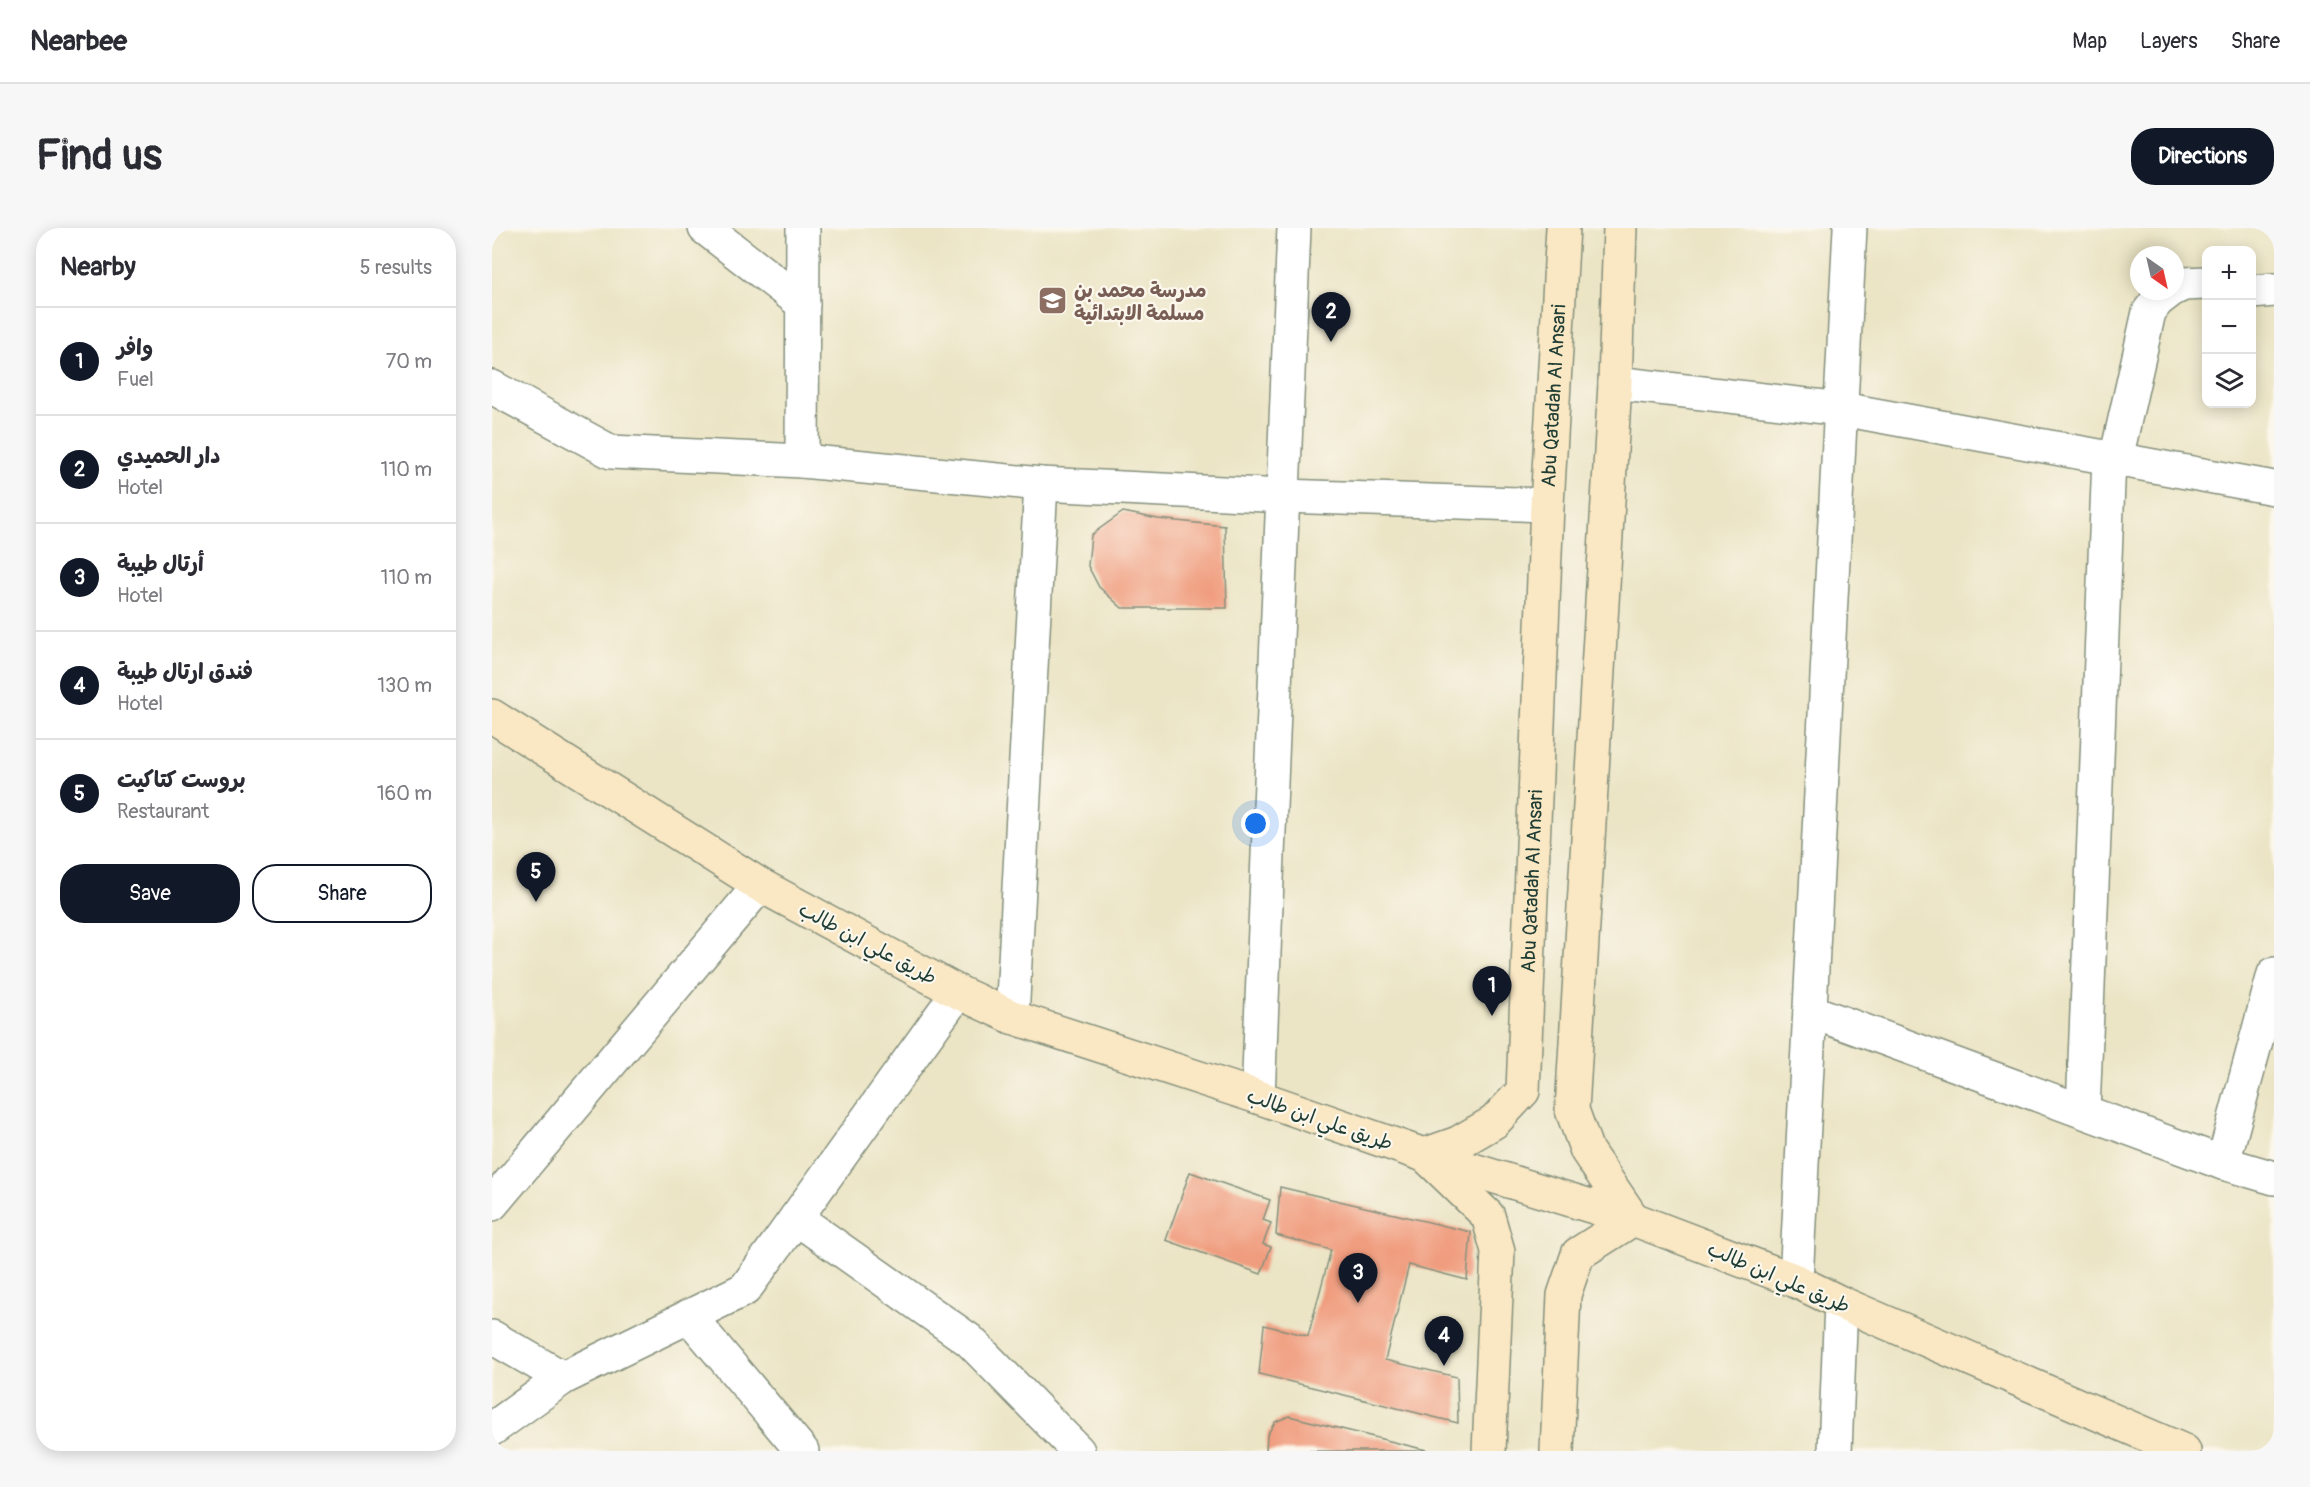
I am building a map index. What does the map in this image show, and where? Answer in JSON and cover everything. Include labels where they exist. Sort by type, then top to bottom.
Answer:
[{"type":"main road","name":"Abu Qatadah Al Ansari","points":[[1424,1155],[1458,1143],[1494,1122],[1523,1091],[1547,505],[1563,228]]},
{"type":"main road","points":[[1557,1451],[1564,1295],[1578,1254],[1633,1219],[1587,1151],[1572,1110],[1614,383],[1620,228]]},
{"type":"main road","name":"طريق علي ابن طالب","points":[[495,726],[760,885],[958,992],[1012,1017],[1258,1097],[1424,1155],[1633,1219],[1796,1281],[1841,1303],[2184,1451]]},
{"type":"main road","points":[[1424,1155],[1488,1216],[1498,1251],[1488,1451]]},
{"type":"street","points":[[705,228],[803,304]]},
{"type":"street","points":[[802,461],[803,228]]},
{"type":"street","points":[[1258,1097],[1294,228]]},
{"type":"street","points":[[1796,1281],[1850,228]]},
{"type":"street","points":[[2184,284],[2202,283]]},
{"type":"street","points":[[2256,292],[2274,290]]},
{"type":"street","points":[[2083,1111],[2112,458],[2149,312],[2158,300]]},
{"type":"street","points":[[1614,383],[1842,409],[2274,488]]},
{"type":"street","points":[[492,387],[611,452],[802,461],[1041,484],[1283,496],[1547,505]]},
{"type":"street","points":[[1012,1017],[1041,484]]},
{"type":"street","points":[[492,1204],[760,885]]},
{"type":"street","points":[[2223,1163],[2274,974]]},
{"type":"street","points":[[492,1429],[563,1378],[746,1289],[958,992]]},
{"type":"street","points":[[1810,1011],[2223,1163],[2274,1178]]},
{"type":"street","points":[[796,1218],[969,1340],[1078,1451]]},
{"type":"street","points":[[1835,1451],[1841,1303]]},
{"type":"street","points":[[689,1316],[802,1451]]},
{"type":"street","points":[[492,1337],[563,1378]]},
{"type":"building","points":[[1123,512],[1158,519],[1225,526],[1227,608],[1122,608],[1099,587],[1088,566],[1091,535]]},
{"type":"building","points":[[1190,1172],[1270,1200],[1263,1220],[1271,1223],[1263,1244],[1271,1247],[1261,1274],[1166,1240]]},
{"type":"building","points":[[1280,1187],[1471,1232],[1467,1280],[1409,1265],[1385,1360],[1457,1377],[1458,1423],[1259,1374],[1264,1325],[1308,1336],[1331,1250],[1276,1235]]},
{"type":"building","points":[[1289,1416],[1426,1450],[1266,1451],[1267,1435],[1275,1422]]},
{"type":"place","name":"مدرسة محمد بن مسلمة الابتدائية","points":[[1053,301]]},
{"type":"place","name":"دار الحميدي","points":[[1331,342]]},
{"type":"place","name":"بروست كتاكيت","points":[[536,902]]},
{"type":"place","name":"وافر","points":[[1492,1016]]},
{"type":"place","name":"أرتال طيبة","points":[[1358,1303]]},
{"type":"place","name":"فندق ارتال طيبة","points":[[1444,1366]]}]
